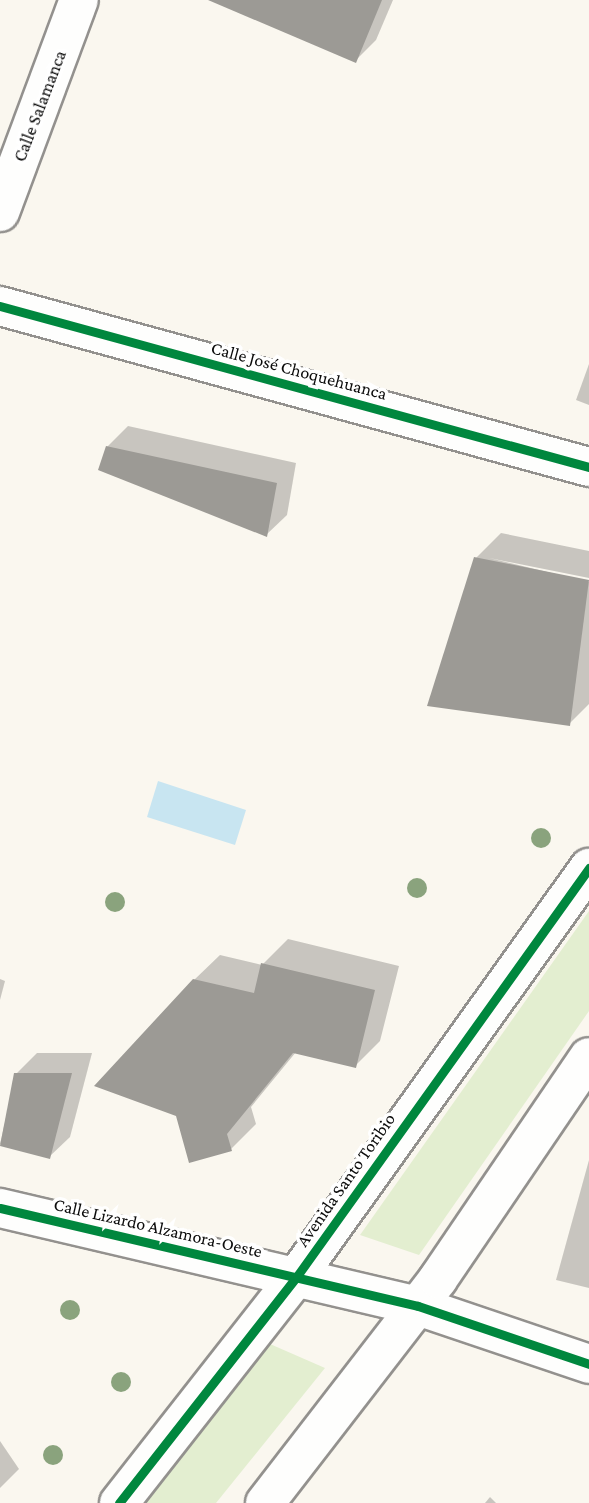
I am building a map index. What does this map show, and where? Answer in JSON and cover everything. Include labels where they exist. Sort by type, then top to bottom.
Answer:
[{"type":"street","name":"Calle Salamanca","points":[[0,212],[79,0]]},
{"type":"street","name":"Calle José Choquehuanca","points":[[0,306],[589,467]]},
{"type":"street","name":"Avenida Santo Toribio","points":[[119,1503],[297,1276],[589,868]]},
{"type":"street","points":[[265,1503],[418,1306],[589,1057]]},
{"type":"street","name":"Calle Lizardo Alzamora-Oeste","points":[[0,1208],[418,1306],[589,1364]]},
{"type":"green space","points":[[589,911],[589,1011],[419,1255],[360,1235]]},
{"type":"green space","points":[[270,1344],[325,1368],[216,1503],[140,1503]]},
{"type":"water","points":[[158,781],[246,810],[235,845],[147,817]]},
{"type":"building","points":[[208,0],[382,0],[356,63]]},
{"type":"building","points":[[106,446],[277,483],[267,537],[98,470]]},
{"type":"building","points":[[474,557],[589,580],[570,726],[427,706]]},
{"type":"building","points":[[261,963],[375,990],[356,1068],[293,1053],[227,1134],[232,1151],[189,1163],[176,1116],[94,1086],[193,979],[254,993]]},
{"type":"building","points":[[14,1073],[72,1073],[50,1159],[0,1146]]},
{"type":"cycle path","points":[[0,306],[589,467]]},
{"type":"cycle path","points":[[119,1503],[297,1276],[589,868]]},
{"type":"cycle path","points":[[0,1208],[418,1306],[589,1364]]}]
